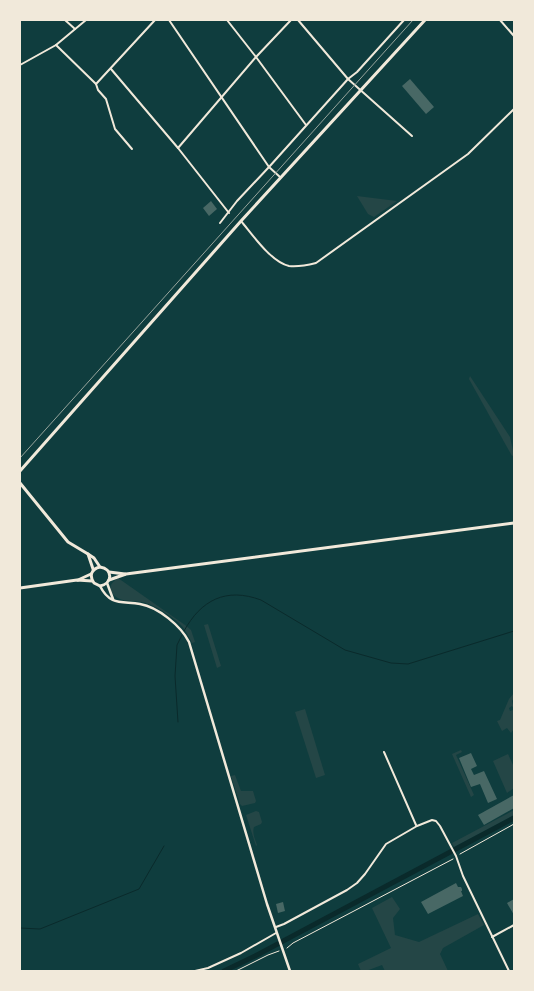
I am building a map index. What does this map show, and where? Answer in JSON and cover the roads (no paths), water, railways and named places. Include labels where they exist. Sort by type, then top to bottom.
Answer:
[{"type":"main road","points":[[20,471],[241,221],[425,20]]},
{"type":"main road","points":[[20,483],[68,542],[94,558],[100,567],[109,572],[126,574],[514,522]]},
{"type":"main road","points":[[88,554],[92,581]]},
{"type":"main road","points":[[77,580],[100,567]]},
{"type":"main road","points":[[108,582],[109,572]]},
{"type":"main road","points":[[20,588],[77,580],[92,581],[100,586],[126,574]]},
{"type":"street","points":[[64,20],[75,29]]},
{"type":"street","points":[[20,65],[56,45],[86,20]]},
{"type":"street","points":[[96,84],[155,20]]},
{"type":"street","points":[[169,20],[269,167],[281,179]]},
{"type":"street","points":[[227,20],[306,125]]},
{"type":"street","points":[[178,148],[256,57],[291,20]]},
{"type":"street","points":[[298,20],[348,79],[412,136]]},
{"type":"street","points":[[220,223],[237,201],[404,20]]},
{"type":"street","points":[[500,20],[514,36]]},
{"type":"street","points":[[56,45],[96,84],[98,90],[106,98],[115,129],[132,149]]},
{"type":"street","points":[[111,69],[178,148],[229,213]]},
{"type":"street","points":[[241,221],[261,245],[284,264],[304,266],[316,263],[468,154],[511,115],[514,109]]},
{"type":"street","points":[[108,582],[108,590],[113,600]]},
{"type":"street","points":[[100,586],[108,597],[113,600],[148,606],[168,618],[187,637],[276,933],[290,971]]},
{"type":"street","points":[[384,752],[417,826]]},
{"type":"street","points":[[275,928],[357,883],[386,844],[417,826],[429,821],[436,821],[456,855],[463,876],[509,971]]},
{"type":"street","points":[[492,937],[514,925]]},
{"type":"street","points":[[195,971],[208,968],[241,953],[276,933]]},
{"type":"waterway","points":[[184,631],[198,611],[207,604],[216,599],[237,595],[261,600],[345,650],[391,663],[408,664],[514,631]]},
{"type":"waterway","points":[[178,722],[175,676],[177,645],[182,635]]},
{"type":"waterway","points":[[224,971],[514,818]]},
{"type":"waterway","points":[[20,928],[40,929],[139,889],[164,846]]},
{"type":"tram line","points":[[20,458],[413,20]]}]
